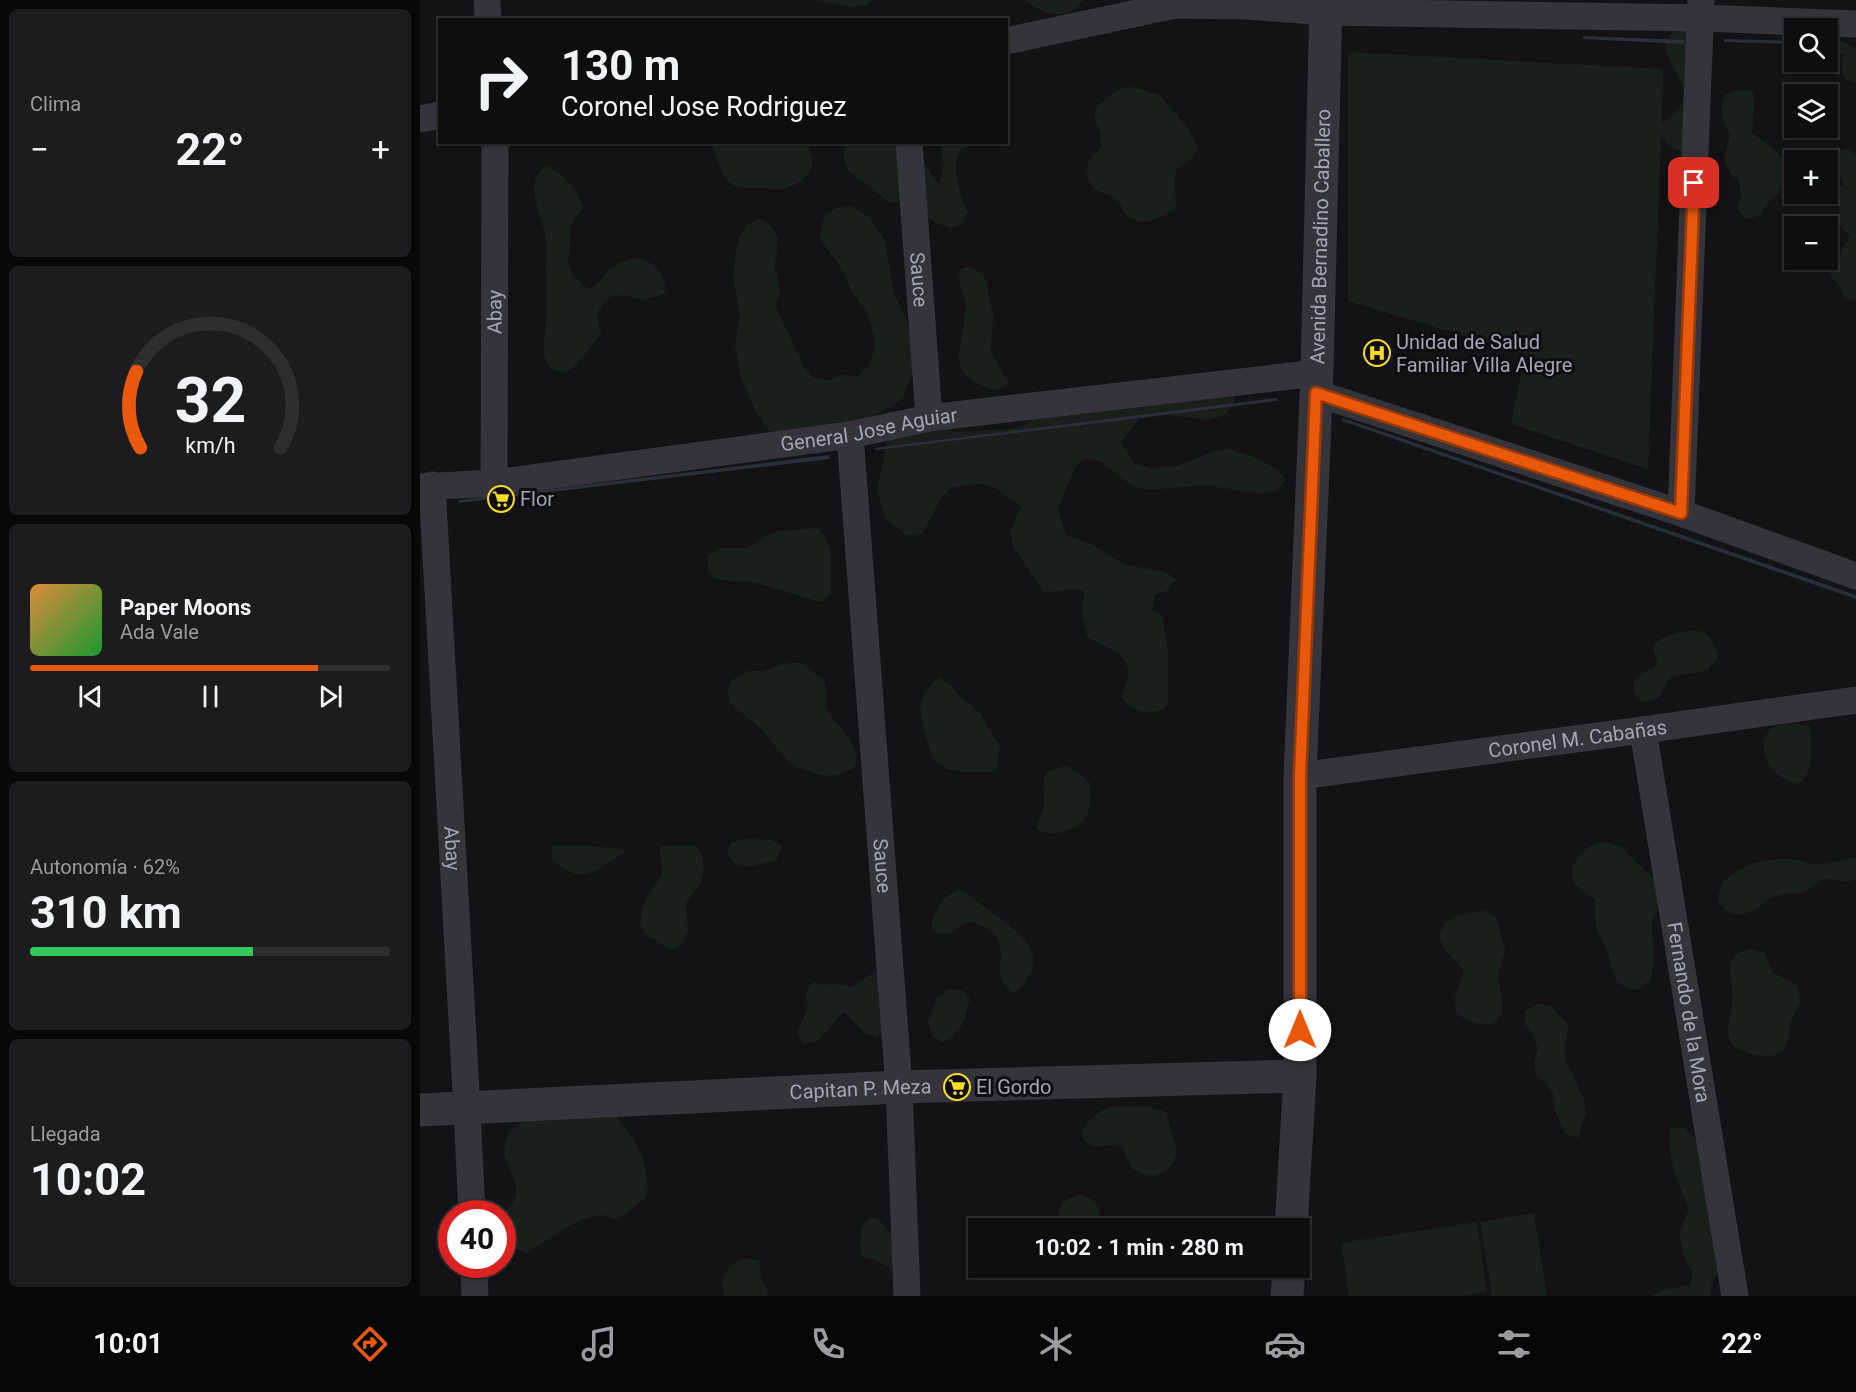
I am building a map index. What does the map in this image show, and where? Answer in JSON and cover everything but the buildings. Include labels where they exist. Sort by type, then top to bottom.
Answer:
[{"type":"street","points":[[487,0],[488,18]]},
{"type":"street","points":[[1008,41],[1175,5],[1701,9],[1856,24]]},
{"type":"street","name":"Avenida Bernadino Caballero","points":[[1292,1218],[1300,1076],[1300,776],[1317,383],[1326,6]]},
{"type":"street","points":[[1681,513],[1701,9]]},
{"type":"street","points":[[420,119],[438,115]]},
{"type":"street","name":"Abay","points":[[494,483],[495,144]]},
{"type":"street","name":"Sauce","points":[[909,144],[929,418]]},
{"type":"street","points":[[1317,383],[1856,576]]},
{"type":"street","name":"General Jose Aguiar","points":[[426,486],[494,483],[850,435],[929,418],[1317,383]]},
{"type":"street","name":"Sauce","points":[[850,435],[898,1087],[907,1296]]},
{"type":"street","name":"Abay","points":[[426,486],[471,1200]]},
{"type":"street","name":"Coronel M. Cabañas","points":[[1300,776],[1856,700]]},
{"type":"street","name":"Fernando de la Mora","points":[[1643,730],[1735,1296]]},
{"type":"street","name":"Capitan P. Meza","points":[[420,1110],[898,1087],[1300,1076]]},
{"type":"street","points":[[474,1278],[475,1296]]},
{"type":"street","points":[[1287,1296],[1288,1278]]},
{"type":"shaded area","points":[[811,0],[872,0],[865,6],[848,7]]},
{"type":"shaded area","points":[[1025,0],[1084,0],[1069,12],[1053,14]]},
{"type":"shaded area","points":[[1679,24],[1704,37],[1713,72],[1687,154],[1673,148],[1661,136],[1648,469],[1511,424],[1525,354],[1348,301],[1348,52],[1663,69],[1662,123],[1679,108],[1683,101],[1683,88],[1665,48],[1668,38]]},
{"type":"shaded area","points":[[1583,36],[1685,40],[1684,44],[1583,39]]},
{"type":"shaded area","points":[[1724,39],[1784,41],[1784,44],[1724,42]]},
{"type":"shaded area","points":[[1838,40],[1856,48],[1856,83],[1846,80],[1843,74],[1841,59],[1846,54],[1838,54]]},
{"type":"shaded area","points":[[1133,87],[1159,95],[1186,125],[1198,148],[1191,159],[1177,168],[1176,208],[1157,218],[1143,221],[1131,218],[1116,199],[1094,188],[1087,173],[1089,161],[1101,147],[1100,132],[1094,119],[1097,106],[1119,89]]},
{"type":"shaded area","points":[[1738,90],[1753,91],[1752,133],[1773,148],[1784,162],[1784,186],[1767,204],[1760,216],[1746,219],[1737,209],[1741,196],[1740,182],[1731,174],[1724,162],[1730,134],[1723,119],[1722,106],[1725,95]]},
{"type":"shaded area","points":[[712,144],[806,144],[812,162],[811,169],[804,179],[792,186],[776,189],[738,187],[724,176]]},
{"type":"shaded area","points":[[847,144],[920,144],[923,159],[939,184],[943,169],[941,144],[972,144],[963,148],[956,162],[957,180],[968,212],[963,224],[950,228],[902,203],[889,202],[848,170],[843,157]]},
{"type":"shaded area","points":[[1850,148],[1856,156],[1856,299],[1845,300],[1830,272],[1838,270],[1842,248],[1851,236],[1838,226],[1838,186],[1845,186],[1838,170],[1838,152]]},
{"type":"shaded area","points":[[546,166],[564,177],[575,190],[582,204],[583,210],[571,226],[568,262],[572,275],[588,289],[597,284],[609,270],[622,261],[635,258],[653,266],[661,275],[665,285],[664,294],[643,300],[623,295],[609,297],[597,313],[601,334],[577,364],[563,372],[556,371],[548,364],[544,349],[547,309],[546,243],[534,192],[535,182]]},
{"type":"shaded area","points":[[852,206],[870,218],[885,240],[894,293],[912,332],[913,373],[903,397],[893,406],[787,455],[755,411],[740,375],[735,346],[740,318],[733,277],[736,250],[740,236],[748,224],[761,219],[772,227],[778,238],[775,266],[780,294],[775,306],[805,369],[815,378],[829,380],[842,375],[858,376],[869,365],[874,351],[875,337],[866,310],[851,291],[843,271],[820,236],[825,215],[837,208]]},
{"type":"shaded area","points":[[970,267],[982,274],[986,280],[993,316],[991,352],[1009,383],[1002,388],[983,387],[961,370],[959,355],[966,306],[959,273],[962,268]]},
{"type":"shaded area","points":[[1234,391],[1234,405],[1224,415],[1209,420],[1167,415],[1139,419],[1121,442],[1135,464],[1150,468],[1178,466],[1215,451],[1228,449],[1254,457],[1278,470],[1286,480],[1276,491],[1261,494],[1204,485],[1147,490],[1134,487],[1100,461],[1085,458],[1075,467],[1058,509],[1066,535],[1091,544],[1126,565],[1166,572],[1176,580],[1167,591],[1154,595],[1152,609],[1162,616],[1168,653],[1168,702],[1164,709],[1152,712],[1141,711],[1121,697],[1128,679],[1126,663],[1116,652],[1088,638],[1082,616],[1084,589],[1044,592],[1013,547],[1010,532],[1021,507],[997,489],[981,484],[952,487],[942,497],[922,534],[906,535],[885,518],[877,490],[889,434],[913,422],[956,432],[1011,429],[1024,426],[1057,400]]},
{"type":"shaded area","points":[[1277,398],[1277,401],[876,450],[875,448]]},
{"type":"shaded area","points":[[1343,418],[1856,595],[1856,599],[1342,421]]},
{"type":"shaded area","points":[[829,455],[830,459],[459,503],[459,500]]},
{"type":"shaded area","points":[[818,528],[827,539],[831,553],[831,594],[820,602],[757,583],[716,579],[707,570],[708,555],[719,548],[747,548],[774,532]]},
{"type":"shaded area","points":[[1691,630],[1704,632],[1710,637],[1718,653],[1717,658],[1708,669],[1701,672],[1671,676],[1659,697],[1642,702],[1633,685],[1641,674],[1654,668],[1657,661],[1653,647],[1660,639]]},
{"type":"shaded area","points":[[788,663],[801,663],[824,680],[827,693],[826,707],[857,752],[855,767],[840,774],[825,776],[799,768],[788,761],[760,728],[729,702],[728,688],[735,678],[748,671],[762,671]]},
{"type":"shaded area","points":[[939,677],[951,685],[981,714],[1000,745],[996,772],[952,770],[937,763],[933,757],[922,721],[921,706],[925,692]]},
{"type":"shaded area","points":[[1788,721],[1811,727],[1810,766],[1804,779],[1798,784],[1776,773],[1764,754],[1767,735],[1775,727]]},
{"type":"shaded area","points":[[1066,766],[1072,768],[1090,783],[1089,811],[1083,821],[1071,829],[1057,833],[1043,832],[1037,829],[1044,805],[1044,777],[1050,771]]},
{"type":"shaded area","points":[[742,839],[770,840],[782,846],[776,860],[749,867],[736,865],[727,855],[730,843]]},
{"type":"shaded area","points":[[1605,842],[1620,846],[1658,883],[1661,896],[1652,924],[1654,964],[1651,979],[1640,989],[1624,986],[1616,979],[1608,952],[1596,927],[1595,899],[1573,882],[1572,867],[1580,855],[1591,846]]},
{"type":"shaded area","points":[[581,845],[627,850],[599,869],[582,874],[572,873],[552,859],[552,846]]},
{"type":"shaded area","points":[[695,845],[702,856],[704,869],[701,882],[686,903],[688,930],[683,942],[672,950],[649,937],[640,926],[641,913],[646,899],[662,874],[660,846]]},
{"type":"shaded area","points":[[1856,858],[1856,879],[1847,882],[1824,879],[1805,891],[1773,897],[1744,914],[1731,913],[1720,904],[1720,890],[1727,878],[1748,865],[1787,859],[1820,864]]},
{"type":"shaded area","points":[[960,889],[1007,924],[1029,945],[1033,958],[1031,972],[1020,989],[1014,993],[1001,978],[999,971],[1001,951],[996,938],[988,929],[967,922],[950,934],[938,934],[933,930],[931,923],[938,907],[945,898]]},
{"type":"shaded area","points":[[1485,910],[1496,918],[1505,949],[1498,976],[1502,1015],[1493,1024],[1473,1022],[1456,1012],[1455,997],[1464,970],[1446,951],[1439,937],[1444,923],[1456,916]]},
{"type":"shaded area","points":[[1752,949],[1765,953],[1772,972],[1797,985],[1800,996],[1786,1045],[1783,1051],[1773,1056],[1760,1056],[1740,1050],[1731,1042],[1728,1034],[1733,996],[1730,963],[1743,951]]},
{"type":"shaded area","points":[[875,972],[887,979],[888,1031],[876,1038],[864,1032],[844,1012],[817,1041],[803,1044],[797,1032],[808,1008],[806,993],[813,982],[851,987]]},
{"type":"shaded area","points":[[949,989],[961,990],[970,999],[959,1029],[943,1042],[932,1036],[928,1023],[937,997]]},
{"type":"shaded area","points":[[1537,1004],[1550,1005],[1569,1025],[1564,1047],[1566,1061],[1584,1099],[1586,1113],[1578,1138],[1566,1134],[1554,1109],[1553,1094],[1536,1075],[1534,1062],[1538,1049],[1533,1035],[1525,1025],[1525,1011]]},
{"type":"shaded area","points":[[593,1090],[624,1125],[639,1151],[645,1165],[647,1196],[616,1220],[605,1215],[583,1220],[527,1253],[516,1249],[516,1188],[505,1155],[505,1142],[513,1129],[522,1122]]},
{"type":"shaded area","points":[[1145,1106],[1167,1112],[1176,1149],[1173,1163],[1157,1175],[1143,1174],[1133,1169],[1122,1147],[1093,1146],[1085,1140],[1081,1132],[1095,1115],[1108,1108]]},
{"type":"shaded area","points":[[1670,1128],[1684,1128],[1702,1146],[1718,1273],[1711,1284],[1711,1296],[1650,1296],[1660,1291],[1690,1285],[1693,1272],[1685,1260],[1679,1234],[1689,1209],[1671,1160]]},
{"type":"shaded area","points":[[1079,1195],[1093,1200],[1098,1208],[1099,1218],[1060,1218],[1060,1207],[1067,1200]]},
{"type":"shaded area","points":[[1534,1213],[1547,1296],[1492,1296],[1480,1222]]},
{"type":"shaded area","points":[[871,1217],[878,1219],[901,1245],[893,1270],[861,1256],[862,1230]]},
{"type":"shaded area","points":[[1477,1222],[1487,1292],[1461,1296],[1349,1296],[1341,1243]]},
{"type":"shaded area","points":[[745,1259],[759,1261],[761,1279],[769,1292],[767,1296],[724,1296],[723,1283],[726,1273],[733,1264]]},
{"type":"place","name":"Unidad de Salud Familiar Villa Alegre","points":[[1377,353]]},
{"type":"place","name":"Flor","points":[[501,499]]},
{"type":"place","name":"El Gordo","points":[[957,1087]]},
{"type":"route","points":[[1300,1030],[1300,776],[1316,393],[1681,513],[1694,183]]}]
